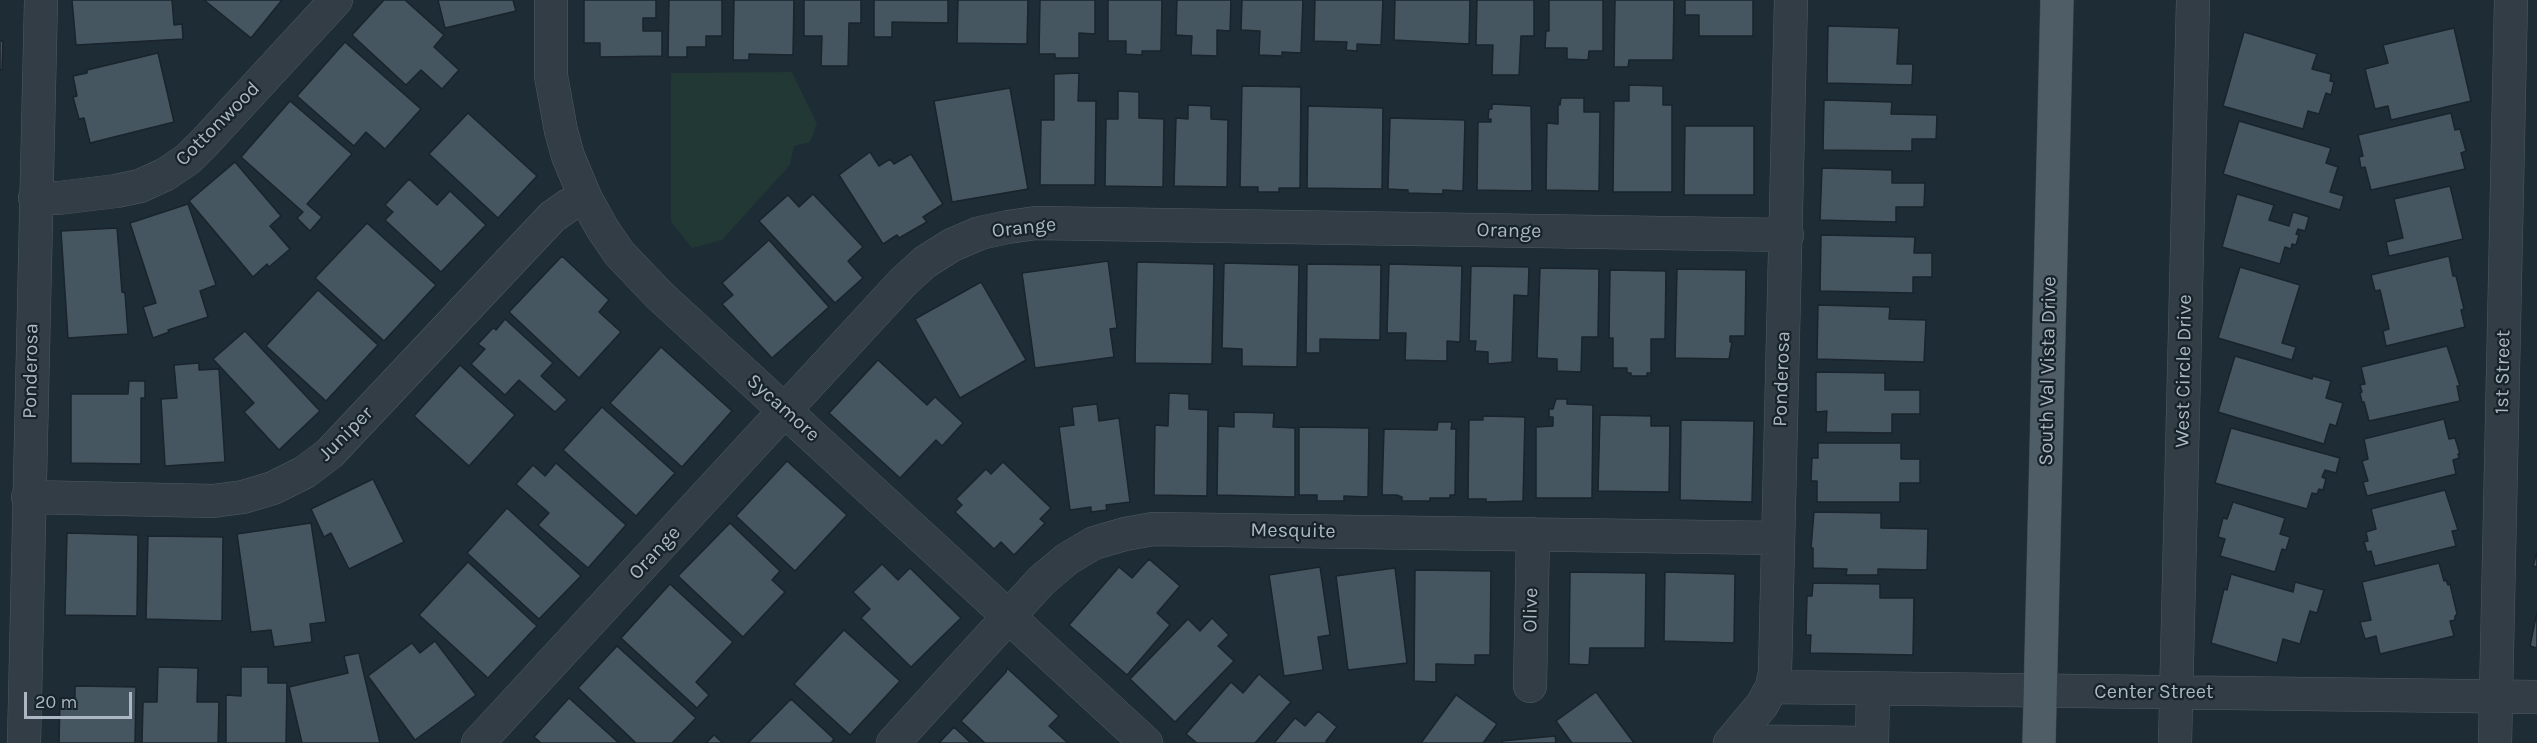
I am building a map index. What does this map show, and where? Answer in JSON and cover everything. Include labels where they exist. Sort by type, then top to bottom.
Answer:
[{"type":"main road","name":"South Val Vista Drive","points":[[2039,743],[2057,0]]},
{"type":"lane","name":"Ponderosa","points":[[24,743],[41,0]]},
{"type":"lane","name":"Cottonwood","points":[[35,198],[59,198],[116,191],[140,186],[166,174],[188,159],[206,141],[336,0]]},
{"type":"lane","name":"Sycamore","points":[[551,0],[550,49],[554,103],[568,156],[586,199],[602,228],[636,274],[1146,743]]},
{"type":"lane","name":"Ponderosa","points":[[1731,742],[1762,705],[1772,687],[1777,655],[1791,0]]},
{"type":"lane","name":"West Circle Drive","points":[[2175,743],[2193,0]]},
{"type":"lane","name":"1st Street","points":[[2495,743],[2511,0]]},
{"type":"lane","name":"Juniper","points":[[28,497],[213,501],[243,497],[273,488],[305,472],[330,453],[552,217],[569,205],[586,199]]},
{"type":"lane","name":"Orange","points":[[478,743],[787,411],[903,282],[925,262],[952,245],[980,233],[1008,226],[1036,224],[1787,235]]},
{"type":"lane","name":"Mesquite","points":[[893,743],[1042,580],[1067,559],[1094,543],[1125,534],[1153,529],[1778,538]]},
{"type":"lane","name":"Olive","points":[[1530,686],[1533,534]]},
{"type":"lane","name":"Center Street","points":[[1772,687],[2537,697]]},
{"type":"lane","points":[[1872,743],[1873,689]]},
{"type":"lane","points":[[1731,742],[1864,743]]},
{"type":"green space","points":[[792,72],[817,124],[810,142],[794,146],[790,165],[722,240],[692,248],[671,222],[671,73]]},
{"type":"building","points":[[72,0],[172,0],[174,25],[182,24],[183,39],[76,45]]},
{"type":"building","points":[[204,0],[282,0],[251,38]]},
{"type":"building","points":[[384,0],[405,0],[444,35],[434,47],[459,70],[442,89],[421,70],[406,85],[352,35]]},
{"type":"building","points":[[438,0],[513,0],[516,11],[445,28]]},
{"type":"building","points":[[584,0],[656,0],[656,18],[643,18],[643,31],[662,31],[662,56],[600,57],[600,43],[584,43]]},
{"type":"building","points":[[669,0],[722,0],[722,36],[706,36],[706,47],[687,47],[687,57],[668,57]]},
{"type":"building","points":[[734,0],[794,0],[793,55],[749,54],[749,60],[733,60]]},
{"type":"building","points":[[804,0],[861,0],[861,23],[849,23],[848,66],[821,66],[822,36],[804,36]]},
{"type":"building","points":[[874,0],[948,0],[948,23],[892,22],[892,37],[874,37]]},
{"type":"building","points":[[958,0],[1028,0],[1027,44],[957,43]]},
{"type":"building","points":[[1040,0],[1095,0],[1095,34],[1079,33],[1079,58],[1055,58],[1055,54],[1039,54]]},
{"type":"building","points":[[1108,0],[1162,0],[1161,51],[1142,51],[1142,55],[1126,54],[1126,41],[1108,41]]},
{"type":"building","points":[[1177,0],[1231,0],[1230,31],[1217,30],[1217,56],[1191,55],[1192,36],[1176,35]]},
{"type":"building","points":[[1242,0],[1303,0],[1301,53],[1282,52],[1282,56],[1259,55],[1260,31],[1241,30]]},
{"type":"building","points":[[1315,0],[1383,0],[1381,45],[1357,44],[1357,51],[1346,50],[1347,42],[1314,41]]},
{"type":"building","points":[[1395,0],[1470,0],[1469,44],[1394,40]]},
{"type":"building","points":[[1477,0],[1534,0],[1534,36],[1521,36],[1519,75],[1492,75],[1493,45],[1476,45]]},
{"type":"building","points":[[1549,0],[1603,0],[1603,51],[1589,51],[1588,60],[1567,59],[1567,48],[1545,48],[1546,31],[1549,31]]},
{"type":"building","points":[[1615,0],[1674,0],[1673,60],[1629,60],[1628,67],[1614,67]]},
{"type":"building","points":[[1685,0],[1753,0],[1753,36],[1699,36],[1699,15],[1685,15]]},
{"type":"building","points":[[1828,26],[1899,28],[1897,64],[1913,64],[1912,85],[1827,83]]},
{"type":"building","points":[[2454,28],[2471,101],[2391,120],[2388,106],[2375,109],[2365,69],[2388,63],[2383,45]]},
{"type":"building","points":[[2244,32],[2317,54],[2312,69],[2331,74],[2330,81],[2334,82],[2331,95],[2326,93],[2319,114],[2308,111],[2303,129],[2223,106]]},
{"type":"building","points":[[0,41],[3,41],[2,70],[0,70]]},
{"type":"building","points":[[345,42],[421,109],[385,149],[366,132],[354,146],[297,96]]},
{"type":"building","points":[[158,53],[174,122],[90,143],[84,118],[79,119],[73,97],[77,96],[73,76],[87,73],[87,70]]},
{"type":"building","points":[[1079,73],[1078,101],[1096,101],[1095,185],[1040,185],[1041,120],[1054,120],[1054,74]]},
{"type":"building","points":[[1629,85],[1663,86],[1663,105],[1672,105],[1672,192],[1613,192],[1614,101],[1629,101]]},
{"type":"building","points":[[1242,86],[1301,87],[1300,188],[1279,188],[1279,192],[1258,192],[1258,187],[1240,187]]},
{"type":"building","points":[[1010,88],[1028,189],[952,202],[934,101]]},
{"type":"building","points":[[1118,91],[1139,92],[1139,118],[1164,119],[1163,187],[1105,186],[1106,119],[1118,119]]},
{"type":"building","points":[[1561,98],[1584,98],[1584,112],[1600,112],[1599,191],[1546,190],[1547,123],[1558,124],[1558,104],[1560,105]]},
{"type":"building","points":[[1824,100],[1892,102],[1891,114],[1937,115],[1936,139],[1912,139],[1912,151],[1823,150]]},
{"type":"building","points":[[290,101],[352,154],[307,204],[322,217],[310,231],[297,218],[303,212],[241,157]]},
{"type":"building","points":[[1492,104],[1531,106],[1532,191],[1477,190],[1478,122],[1491,122],[1491,119],[1488,119]]},
{"type":"building","points":[[1188,105],[1211,106],[1211,119],[1228,120],[1227,187],[1174,186],[1176,118],[1188,119]]},
{"type":"building","points":[[1308,106],[1383,108],[1382,189],[1307,188]]},
{"type":"building","points":[[468,113],[537,176],[498,218],[429,154]]},
{"type":"building","points":[[2451,113],[2455,130],[2460,129],[2466,151],[2461,153],[2465,169],[2371,190],[2365,167],[2361,168],[2359,157],[2363,156],[2358,135]]},
{"type":"building","points":[[1390,118],[1465,120],[1463,191],[1443,190],[1443,194],[1408,193],[1408,190],[1388,189]]},
{"type":"building","points":[[2239,121],[2331,148],[2326,163],[2338,167],[2330,192],[2344,196],[2340,210],[2223,174]]},
{"type":"building","points":[[1685,126],[1754,126],[1754,195],[1684,195]]},
{"type":"building","points":[[870,152],[879,166],[890,159],[894,164],[911,154],[943,204],[923,217],[927,222],[883,244],[839,175]]},
{"type":"building","points":[[235,162],[281,216],[270,226],[290,249],[269,267],[267,264],[253,277],[189,201]]},
{"type":"building","points":[[1822,168],[1892,170],[1892,183],[1925,183],[1924,207],[1896,207],[1896,222],[1820,220]]},
{"type":"building","points":[[409,179],[437,205],[450,191],[486,225],[441,272],[385,220],[393,212],[385,205]]},
{"type":"building","points":[[2450,186],[2463,239],[2389,256],[2386,242],[2403,238],[2394,199]]},
{"type":"building","points":[[813,194],[863,247],[848,261],[863,278],[835,303],[759,221],[788,195],[799,207]]},
{"type":"building","points":[[2237,194],[2274,205],[2269,220],[2289,226],[2293,212],[2309,217],[2305,231],[2298,229],[2296,245],[2292,244],[2291,249],[2285,247],[2280,264],[2222,247]]},
{"type":"building","points":[[188,204],[216,285],[200,291],[208,317],[168,330],[169,332],[153,338],[143,307],[156,303],[130,223]]},
{"type":"building","points":[[367,223],[436,285],[384,341],[315,278]]},
{"type":"building","points":[[117,228],[128,334],[68,338],[61,231]]},
{"type":"building","points":[[1821,235],[1915,237],[1914,253],[1932,253],[1932,277],[1913,277],[1913,293],[1820,291]]},
{"type":"building","points":[[769,240],[829,307],[772,358],[722,304],[733,295],[722,283]]},
{"type":"building","points":[[562,256],[609,300],[599,312],[621,332],[579,378],[509,312]]},
{"type":"building","points":[[2449,256],[2464,309],[2461,310],[2465,327],[2386,346],[2383,331],[2389,329],[2380,290],[2375,291],[2371,275]]},
{"type":"building","points":[[1108,261],[1117,328],[1110,329],[1114,357],[1035,368],[1022,273]]},
{"type":"building","points":[[1137,262],[1214,264],[1212,364],[1135,363]]},
{"type":"building","points":[[1224,263],[1299,265],[1297,367],[1242,366],[1242,349],[1222,348]]},
{"type":"building","points":[[1307,264],[1381,265],[1380,340],[1320,339],[1320,353],[1306,353]]},
{"type":"building","points":[[1389,264],[1462,266],[1460,342],[1447,341],[1447,361],[1405,360],[1406,333],[1387,333]]},
{"type":"building","points":[[1471,266],[1529,267],[1528,296],[1514,295],[1512,362],[1488,364],[1488,352],[1475,351],[1476,341],[1469,341]]},
{"type":"building","points":[[2240,267],[2300,285],[2282,343],[2296,347],[2292,360],[2218,338]]},
{"type":"building","points":[[1540,268],[1599,269],[1598,337],[1582,337],[1581,372],[1557,371],[1557,359],[1537,358]]},
{"type":"building","points":[[1677,269],[1746,270],[1745,336],[1730,336],[1730,342],[1732,342],[1729,359],[1675,358]]},
{"type":"building","points":[[1610,270],[1666,271],[1665,339],[1651,339],[1651,373],[1647,373],[1647,376],[1631,376],[1631,373],[1627,373],[1627,368],[1613,368],[1613,338],[1609,338]]},
{"type":"building","points":[[981,282],[1026,360],[960,398],[915,319]]},
{"type":"building","points":[[318,290],[378,345],[326,401],[266,346]]},
{"type":"building","points":[[1818,305],[1890,307],[1889,319],[1926,320],[1924,362],[1817,359]]},
{"type":"building","points":[[505,319],[553,363],[541,376],[567,400],[555,412],[519,380],[505,395],[471,364],[485,349],[478,344],[493,328],[496,330]]},
{"type":"building","points":[[245,331],[320,411],[279,450],[244,412],[254,403],[213,359]]},
{"type":"building","points":[[2447,346],[2460,386],[2457,386],[2460,401],[2369,421],[2360,393],[2362,392],[2360,385],[2365,384],[2361,367]]},
{"type":"building","points":[[661,347],[732,411],[682,467],[610,403]]},
{"type":"building","points":[[2235,356],[2312,379],[2313,376],[2331,381],[2326,398],[2343,403],[2336,426],[2330,424],[2324,444],[2218,412]]},
{"type":"building","points":[[878,360],[927,405],[935,397],[963,423],[942,446],[936,440],[900,478],[829,413]]},
{"type":"building","points":[[199,363],[199,370],[219,369],[225,462],[165,466],[161,399],[177,398],[174,365]]},
{"type":"building","points":[[460,365],[515,415],[469,466],[414,416]]},
{"type":"building","points":[[1816,372],[1885,373],[1885,390],[1920,390],[1920,414],[1892,414],[1892,433],[1826,432],[1827,411],[1816,412]]},
{"type":"building","points":[[129,381],[145,381],[145,398],[141,398],[141,464],[71,463],[71,394],[128,394]]},
{"type":"building","points":[[1169,393],[1189,394],[1189,409],[1208,410],[1207,496],[1154,495],[1155,425],[1168,426]]},
{"type":"building","points":[[1556,399],[1567,399],[1567,404],[1593,405],[1592,498],[1536,498],[1536,427],[1553,426],[1553,417],[1549,417],[1549,409],[1553,409]]},
{"type":"building","points":[[1097,404],[1099,421],[1119,418],[1130,502],[1106,505],[1107,510],[1091,512],[1091,507],[1070,510],[1059,427],[1074,425],[1072,407]]},
{"type":"building","points":[[602,407],[675,473],[636,516],[563,450]]},
{"type":"building","points":[[1234,412],[1274,413],[1273,427],[1295,428],[1295,497],[1217,495],[1218,426],[1234,427]]},
{"type":"building","points":[[1600,415],[1651,416],[1651,426],[1670,426],[1669,492],[1598,491]]},
{"type":"building","points":[[1483,416],[1525,417],[1523,501],[1486,502],[1486,499],[1468,499],[1469,420],[1483,420]]},
{"type":"building","points":[[2444,419],[2449,439],[2455,438],[2460,454],[2458,454],[2459,458],[2453,460],[2456,474],[2367,496],[2363,482],[2368,481],[2362,461],[2368,459],[2364,439]]},
{"type":"building","points":[[1681,420],[1754,421],[1752,502],[1680,500]]},
{"type":"building","points":[[1438,422],[1452,422],[1451,429],[1456,429],[1455,495],[1450,495],[1450,498],[1430,498],[1430,501],[1402,501],[1402,497],[1397,495],[1382,495],[1384,429],[1437,430]]},
{"type":"building","points":[[1299,427],[1369,428],[1368,497],[1344,496],[1344,501],[1317,501],[1317,495],[1299,495]]},
{"type":"building","points":[[2231,428],[2340,458],[2336,473],[2325,470],[2322,477],[2326,479],[2323,490],[2319,489],[2317,494],[2312,493],[2307,509],[2215,483]]},
{"type":"building","points":[[1818,443],[1901,443],[1901,459],[1920,459],[1920,483],[1900,483],[1900,502],[1817,502],[1817,481],[1811,481],[1812,458],[1818,458]]},
{"type":"building","points":[[787,461],[847,515],[795,571],[736,516]]},
{"type":"building","points":[[1003,462],[1051,508],[1040,519],[1045,523],[1014,555],[1001,542],[994,549],[955,512],[962,505],[956,499],[986,469],[991,474]]},
{"type":"building","points":[[556,463],[626,525],[588,568],[538,525],[549,513],[516,484],[533,465],[545,476]]},
{"type":"building","points":[[373,479],[404,542],[349,569],[331,533],[324,537],[311,509]]},
{"type":"building","points":[[2445,490],[2458,530],[2452,531],[2456,546],[2375,566],[2371,551],[2367,552],[2364,542],[2368,541],[2366,532],[2376,529],[2371,509]]},
{"type":"building","points":[[2233,502],[2285,518],[2280,534],[2290,537],[2286,550],[2282,549],[2275,572],[2220,556],[2225,539],[2218,537],[2223,518],[2227,519]]},
{"type":"building","points":[[507,508],[581,576],[539,619],[467,553]]},
{"type":"building","points":[[1814,512],[1881,513],[1881,528],[1928,529],[1927,570],[1878,569],[1878,575],[1846,575],[1847,569],[1813,568],[1813,548],[1811,548]]},
{"type":"building","points":[[311,523],[326,622],[310,624],[312,642],[274,647],[271,630],[251,632],[237,534]]},
{"type":"building","points":[[730,523],[780,571],[772,580],[785,592],[743,637],[678,576]]},
{"type":"building","points":[[67,533],[138,535],[137,616],[65,615]]},
{"type":"building","points":[[148,536],[223,537],[222,621],[146,619]]},
{"type":"building","points":[[2537,552],[2537,567],[2533,566]]},
{"type":"building","points":[[1149,559],[1180,586],[1157,613],[1170,625],[1127,675],[1069,625],[1119,567],[1132,578]]},
{"type":"building","points":[[468,562],[537,626],[488,678],[419,615]]},
{"type":"building","points":[[2439,563],[2444,581],[2450,584],[2457,614],[2455,620],[2450,621],[2454,636],[2380,654],[2376,636],[2365,639],[2360,622],[2371,620],[2362,582]]},
{"type":"building","points":[[882,564],[898,580],[910,568],[961,618],[911,667],[861,618],[870,609],[853,592]]},
{"type":"building","points":[[1320,567],[1330,635],[1318,637],[1323,670],[1284,676],[1269,575]]},
{"type":"building","points":[[1395,568],[1407,663],[1348,670],[1336,576]]},
{"type":"building","points":[[1415,570],[1491,571],[1490,655],[1475,655],[1475,665],[1436,664],[1436,682],[1414,681]]},
{"type":"building","points":[[1570,572],[1646,573],[1645,648],[1590,648],[1589,665],[1569,664]]},
{"type":"building","points":[[1665,572],[1735,574],[1734,643],[1664,641]]},
{"type":"building","points":[[2231,574],[2293,592],[2295,582],[2324,590],[2317,613],[2310,611],[2300,644],[2283,639],[2277,663],[2211,643],[2224,589],[2227,590]]},
{"type":"building","points":[[1813,583],[1880,584],[1880,598],[1914,598],[1913,655],[1810,653],[1811,635],[1806,635],[1807,596],[1812,596]]},
{"type":"building","points":[[670,584],[733,642],[696,682],[709,695],[697,708],[621,638]]},
{"type":"building","points":[[2537,612],[2537,648],[2530,646]]},
{"type":"building","points":[[1212,618],[1229,635],[1218,646],[1234,661],[1175,722],[1130,679],[1188,619],[1200,631]]},
{"type":"building","points":[[844,630],[900,681],[850,735],[794,684]]},
{"type":"building","points":[[435,641],[476,695],[415,740],[368,676],[412,643],[420,653]]},
{"type":"building","points":[[617,646],[696,718],[672,743],[636,743],[578,688]]},
{"type":"building","points":[[359,653],[380,743],[302,743],[289,687],[348,673],[344,656]]},
{"type":"building","points":[[158,667],[198,668],[197,702],[219,702],[218,743],[142,743],[143,702],[157,702]]},
{"type":"building","points":[[241,667],[268,667],[268,683],[287,683],[286,743],[226,743],[226,695],[241,696]]},
{"type":"building","points":[[1007,668],[1059,716],[1049,726],[1068,743],[985,743],[961,721],[1006,672]]},
{"type":"building","points":[[1259,674],[1291,702],[1255,743],[1197,743],[1186,734],[1231,682],[1243,693]]},
{"type":"building","points":[[75,686],[136,687],[135,743],[59,743],[60,699],[75,699]]},
{"type":"building","points":[[1596,692],[1634,743],[1572,743],[1556,721]]},
{"type":"building","points":[[1456,695],[1497,724],[1483,743],[1421,743]]},
{"type":"building","points":[[569,698],[619,743],[541,743],[534,737]]},
{"type":"building","points":[[791,699],[834,739],[831,743],[748,743]]},
{"type":"building","points":[[1318,711],[1337,727],[1326,741],[1328,743],[1274,743],[1295,718],[1305,726]]},
{"type":"building","points":[[954,727],[971,743],[939,743]]},
{"type":"building","points":[[714,735],[723,743],[706,743]]},
{"type":"building","points":[[1555,736],[1556,743],[1502,743],[1502,741]]}]
